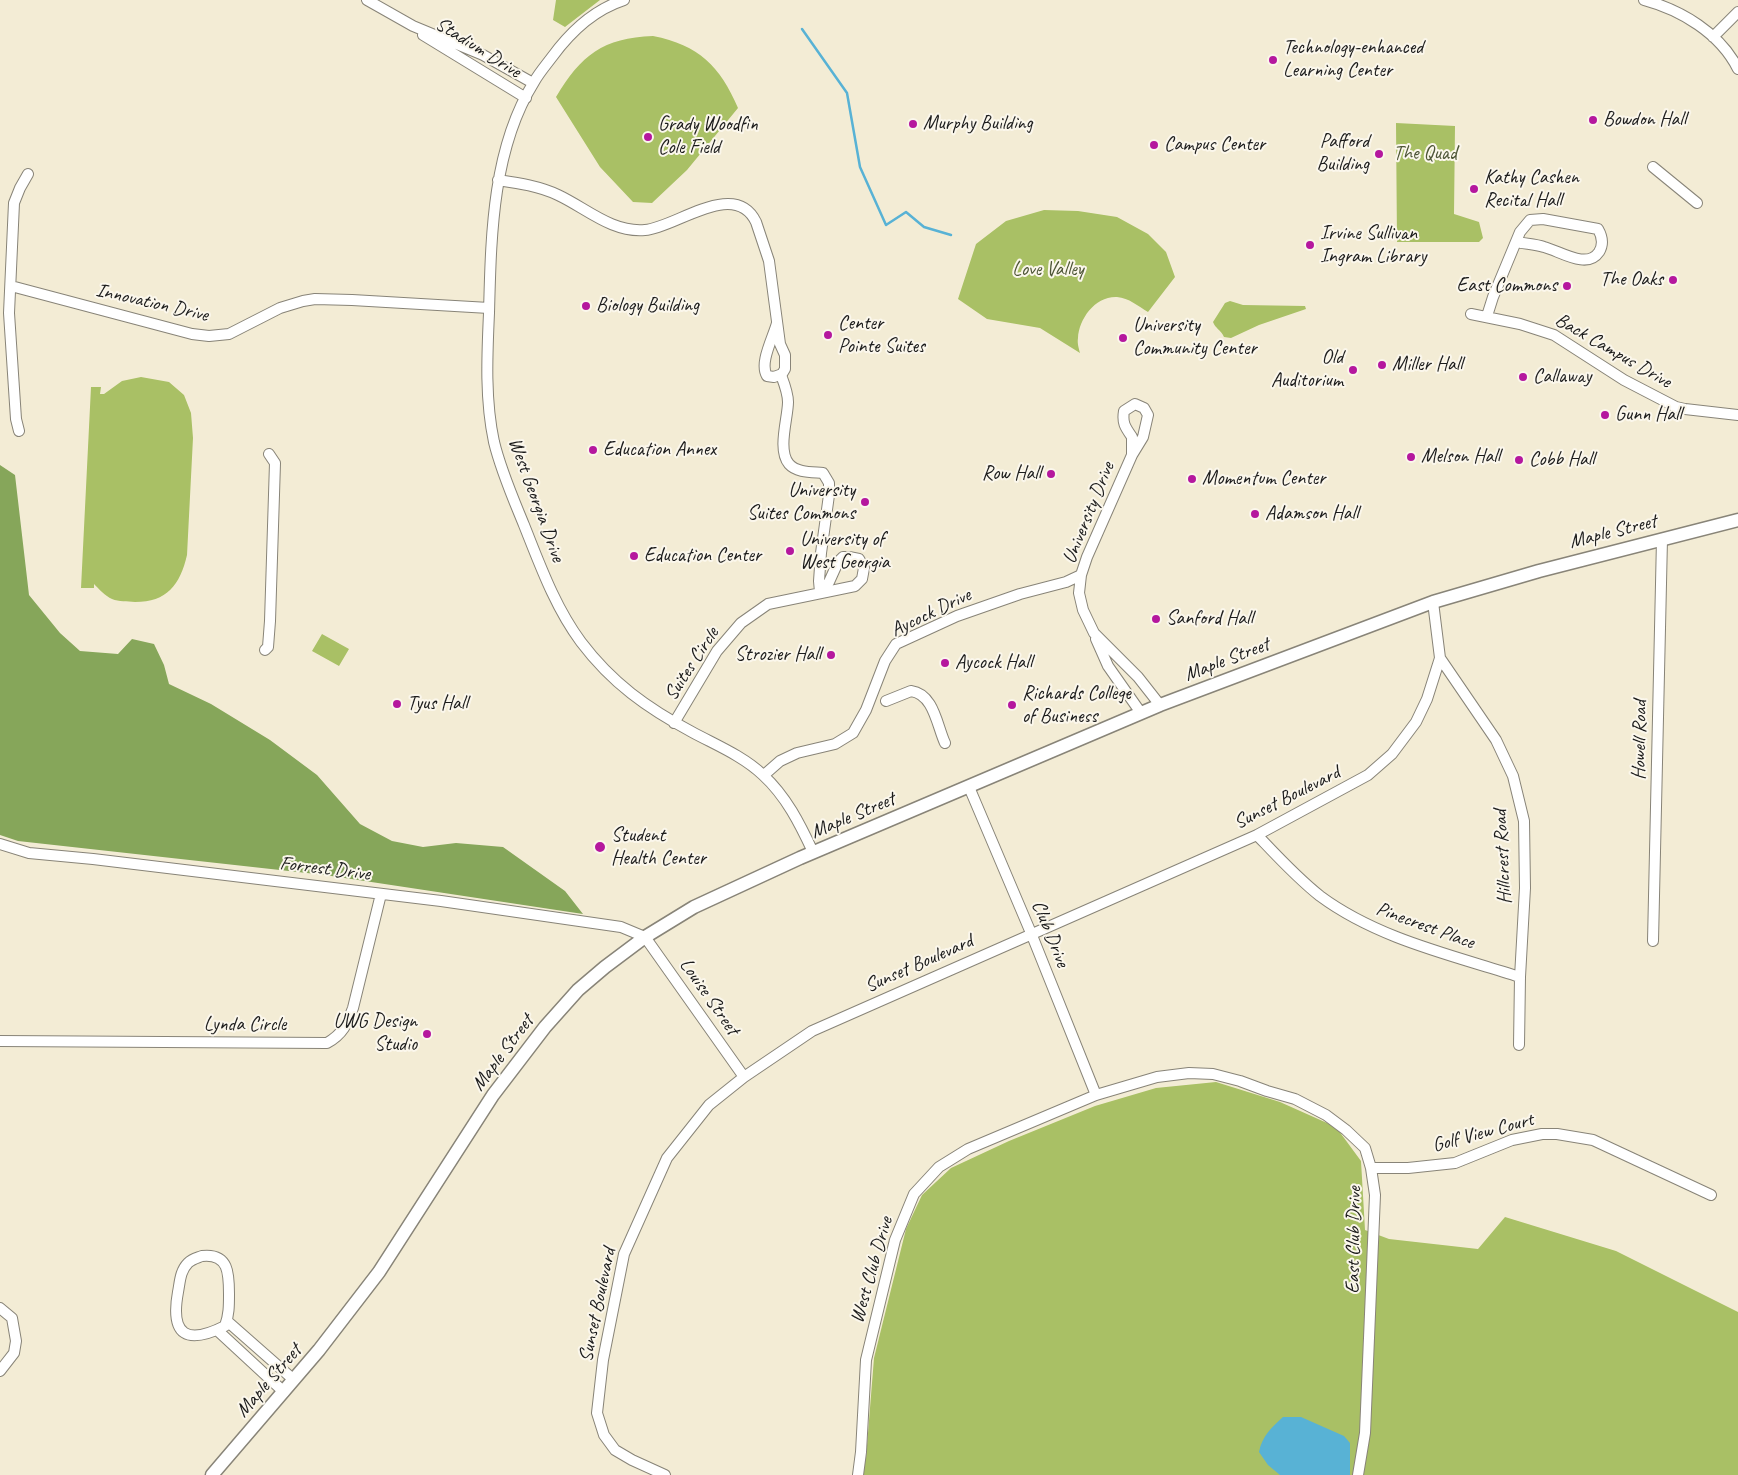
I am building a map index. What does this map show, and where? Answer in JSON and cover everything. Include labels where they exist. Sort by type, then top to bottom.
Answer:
[{"type":"main road","name":"Maple Street","points":[[212,1475],[319,1350],[379,1272],[493,1095],[540,1034],[578,990],[645,937],[694,907],[813,852],[1160,705],[1433,602],[1539,570],[1738,520]]},
{"type":"street","name":"Stadium Drive","points":[[367,0],[412,26],[483,55],[534,83]]},
{"type":"street","name":"West Georgia Drive","points":[[624,0],[590,17],[569,34],[534,83],[526,98],[516,119],[504,156],[498,180],[495,207],[489,308],[487,369],[494,444],[505,477],[549,585],[565,619],[580,641],[607,674],[642,703],[674,723],[744,761],[764,775],[788,804],[813,852]]},
{"type":"street","points":[[1644,0],[1679,12],[1713,37],[1735,62],[1738,69]]},
{"type":"street","points":[[1713,37],[1738,12]]},
{"type":"street","name":"Stadium Drive","points":[[412,26],[421,34],[526,98]]},
{"type":"street","points":[[1653,167],[1697,203]]},
{"type":"street","points":[[19,432],[16,419],[9,313],[14,203],[28,174]]},
{"type":"street","points":[[498,180],[550,192],[604,221],[626,229],[643,230],[658,227],[695,211],[720,204],[730,204],[744,209],[754,217],[769,261],[780,344],[785,355],[785,369],[781,375],[774,378],[768,376],[765,372],[765,355],[771,345],[777,323]]},
{"type":"street","points":[[1487,316],[1492,297],[1520,232],[1530,220],[1543,219],[1598,229],[1602,242],[1595,256],[1583,260],[1544,247],[1517,242]]},
{"type":"street","name":"Innovation Drive","points":[[11,286],[192,334],[209,336],[229,334],[280,308],[302,301],[352,300],[489,308]]},
{"type":"street","name":"Back Campus Drive","points":[[1472,314],[1536,328],[1554,335],[1624,380],[1676,407],[1738,415]]},
{"type":"street","points":[[781,375],[788,402],[783,450],[789,464],[801,471],[823,473],[829,483],[820,571],[820,592]]},
{"type":"street","points":[[266,650],[270,620],[275,463],[269,454]]},
{"type":"street","name":"University Drive","points":[[1132,455],[1087,557],[1079,593],[1083,610],[1094,633],[1138,677],[1160,705]]},
{"type":"street","name":"Howell Road","points":[[1653,942],[1662,539]]},
{"type":"street","name":"Suites Circle","points":[[674,723],[717,651],[741,623],[768,604],[855,586],[862,579],[864,568],[859,560],[849,556],[843,557],[838,562],[829,582],[820,592]]},
{"type":"street","name":"Aycock Drive","points":[[764,775],[780,761],[797,752],[835,744],[853,733],[866,710],[885,661],[896,644],[957,616],[1020,594],[1066,582],[1082,575]]},
{"type":"street","name":"Sunset Boulevard","points":[[665,1475],[632,1460],[616,1450],[604,1435],[597,1413],[603,1360],[624,1254],[668,1158],[709,1105],[744,1077],[812,1031],[1256,835],[1368,775],[1392,754],[1416,722],[1427,699],[1440,658],[1433,602]]},
{"type":"street","points":[[1094,633],[1108,666],[1141,713]]},
{"type":"street","name":"Hillcrest Road","points":[[1440,658],[1496,740],[1513,776],[1524,821],[1525,888],[1520,977],[1519,1045]]},
{"type":"street","points":[[886,700],[911,691],[922,695],[933,710],[945,743]]},
{"type":"street","name":"Club Drive","points":[[969,787],[1031,933],[1096,1095]]},
{"type":"street","name":"Pinecrest Place","points":[[1256,835],[1320,895],[1352,917],[1388,935],[1520,977]]},
{"type":"street","name":"Forrest Drive","points":[[0,844],[28,853],[93,859],[381,894],[621,927],[645,937]]},
{"type":"street","name":"Lynda Circle","points":[[0,1041],[327,1043],[337,1037],[347,1026],[381,894]]},
{"type":"street","name":"Louise Street","points":[[645,937],[744,1077]]},
{"type":"street","name":"East Club Drive","points":[[1096,1095],[1157,1077],[1188,1073],[1213,1074],[1240,1080],[1267,1091],[1295,1099],[1326,1115],[1365,1148],[1371,1168],[1375,1195],[1365,1425],[1358,1475]]},
{"type":"street","name":"West Club Drive","points":[[858,1475],[866,1360],[895,1240],[914,1194],[939,1167],[968,1149],[1096,1095]]},
{"type":"street","name":"Golf View Court","points":[[1371,1168],[1408,1168],[1455,1162],[1526,1137],[1557,1134],[1593,1140],[1711,1195]]},
{"type":"street","points":[[213,1256],[219,1258],[226,1268],[229,1281],[229,1315],[227,1320],[225,1326],[217,1330],[197,1335],[186,1333],[178,1326],[175,1314],[181,1275],[188,1263],[194,1259],[213,1256]]},
{"type":"street","points":[[0,1308],[12,1318],[16,1341],[14,1353],[0,1371]]},
{"type":"street","points":[[227,1320],[294,1380]]},
{"type":"street","points":[[217,1330],[284,1392]]},
{"type":"green space","points":[[556,0],[600,0],[565,27],[553,20]]},
{"type":"green space","name":"Grady Woodfin Cole Field","points":[[653,36],[683,45],[706,60],[724,80],[738,108],[687,170],[652,203],[633,202],[600,167],[556,97],[575,70],[595,51],[620,40]]},
{"type":"green space","name":"The Quad","points":[[1396,123],[1455,126],[1454,214],[1479,222],[1483,238],[1479,242],[1397,242]]},
{"type":"green space","name":"Love Valley","points":[[1044,210],[1078,211],[1117,217],[1148,234],[1166,252],[1175,277],[1148,312],[1129,301],[1117,297],[1102,300],[1095,305],[1081,323],[1078,342],[1080,353],[1040,328],[987,319],[958,299],[976,244],[1006,221]]},
{"type":"green space","points":[[1230,301],[1243,305],[1305,306],[1306,309],[1259,325],[1231,338],[1224,337],[1213,322],[1225,303]]},
{"type":"green space","points":[[141,377],[169,382],[184,395],[191,413],[193,438],[187,555],[184,566],[176,583],[164,595],[156,599],[135,602],[112,599],[94,584],[94,588],[81,588],[91,387],[101,387],[100,394],[104,394],[122,381]]},
{"type":"green space","points":[[0,465],[15,475],[29,595],[60,633],[80,651],[118,654],[132,639],[154,644],[164,665],[169,684],[211,704],[270,740],[317,775],[360,824],[392,841],[423,847],[456,843],[503,847],[565,891],[583,914],[325,875],[18,841],[0,835]]},
{"type":"green space","points":[[322,634],[349,649],[339,666],[312,651]]},
{"type":"green space","points":[[1216,1082],[1280,1102],[1336,1127],[1361,1161],[1365,1230],[1389,1239],[1478,1249],[1505,1217],[1616,1251],[1738,1312],[1738,1475],[860,1475],[866,1458],[874,1358],[906,1229],[922,1195],[951,1168],[1009,1141],[1095,1106],[1156,1088]]},
{"type":"water","points":[[1283,1417],[1301,1417],[1344,1436],[1350,1443],[1350,1475],[1280,1475],[1268,1465],[1259,1452],[1260,1446],[1268,1432]]},
{"type":"waterway","points":[[802,29],[847,93],[860,167],[886,225],[906,212],[924,227],[951,235]]},
{"type":"place","name":"Technology-enhanced Learning Center","points":[[1273,60]]},
{"type":"place","name":"Bowdon Hall","points":[[1593,120]]},
{"type":"place","name":"Murphy Building","points":[[913,124]]},
{"type":"place","name":"Grady Woodfin Cole Field","points":[[648,137]]},
{"type":"place","name":"Campus Center","points":[[1154,145]]},
{"type":"place","name":"Pafford Building","points":[[1379,154]]},
{"type":"place","name":"Kathy Cashen Recital Hall","points":[[1474,189]]},
{"type":"place","name":"Irvine Sullivan Ingram Library","points":[[1310,245]]},
{"type":"place","name":"The Oaks","points":[[1673,280]]},
{"type":"place","name":"East Commons","points":[[1567,286]]},
{"type":"place","name":"Biology Building","points":[[586,306]]},
{"type":"place","name":"Center Pointe Suites","points":[[828,335]]},
{"type":"place","name":"University Community Center","points":[[1123,338]]},
{"type":"place","name":"Miller Hall","points":[[1382,365]]},
{"type":"place","name":"Old Auditorium","points":[[1353,370]]},
{"type":"place","name":"Callaway","points":[[1523,377]]},
{"type":"place","name":"Gunn Hall","points":[[1605,415]]},
{"type":"place","name":"Education Annex","points":[[593,450]]},
{"type":"place","name":"Melson Hall","points":[[1411,457]]},
{"type":"place","name":"Cobb Hall","points":[[1519,460]]},
{"type":"place","name":"Row Hall","points":[[1051,474]]},
{"type":"place","name":"Momentum Center","points":[[1192,479]]},
{"type":"place","name":"University Suites Commons","points":[[865,502]]},
{"type":"place","name":"Adamson Hall","points":[[1255,514]]},
{"type":"place","name":"University of West Georgia","points":[[790,551]]},
{"type":"place","name":"Education Center","points":[[634,556]]},
{"type":"place","name":"Sanford Hall","points":[[1156,619]]},
{"type":"place","name":"Strozier Hall","points":[[831,655]]},
{"type":"place","name":"Aycock Hall","points":[[945,663]]},
{"type":"place","name":"Tyus Hall","points":[[397,704]]},
{"type":"place","name":"Richards College of Business","points":[[1012,705]]},
{"type":"place","name":"Student Health Center","points":[[600,847]]},
{"type":"place","name":"UWG Design Studio","points":[[427,1034]]}]
